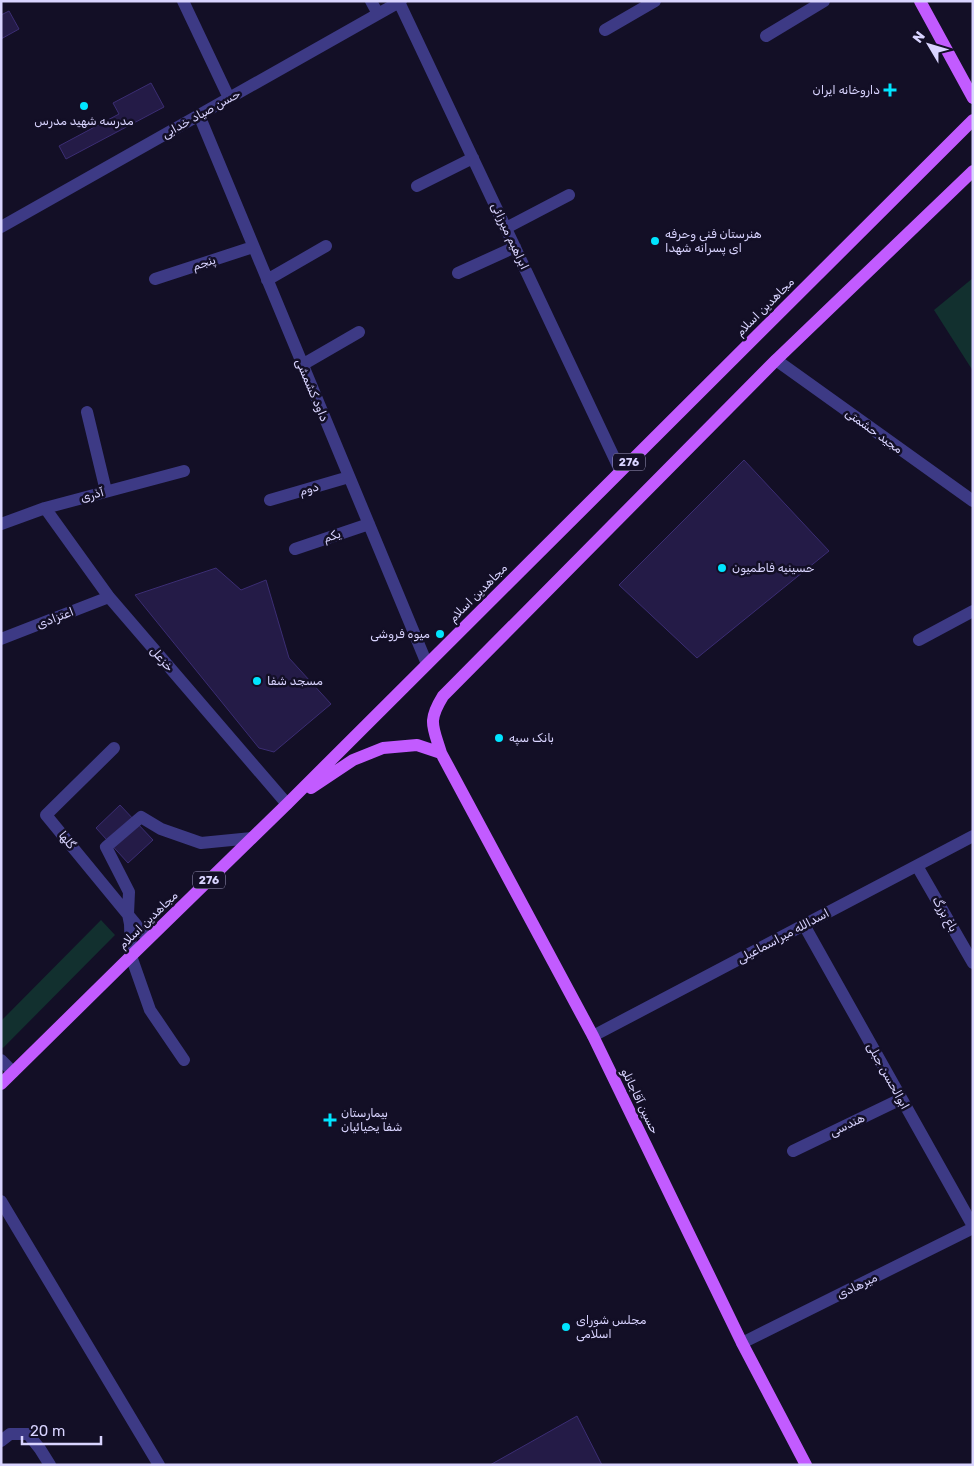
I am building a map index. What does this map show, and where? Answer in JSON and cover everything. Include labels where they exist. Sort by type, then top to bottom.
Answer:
[{"type":"main road","points":[[920,1],[973,98]]},
{"type":"main road","name":"مجاهدین اسلام","points":[[1,1084],[287,804],[973,120]]},
{"type":"main road","name":"276","points":[[776,360],[973,171]]},
{"type":"main road","name":"حسین آقاجانلو","points":[[776,360],[443,696],[434,710],[432,724],[441,753],[594,1036],[742,1343],[806,1465]]},
{"type":"main road","points":[[287,804],[353,760],[383,748],[417,745],[441,753]]},
{"type":"street","points":[[183,1],[229,98]]},
{"type":"street","points":[[371,1],[378,14]]},
{"type":"street","points":[[605,30],[637,6],[655,1]]},
{"type":"street","points":[[766,36],[824,1]]},
{"type":"street","name":"حسن صیاد خدایی","points":[[1,227],[400,2]]},
{"type":"street","name":"ابراهیم میرزائی","points":[[400,2],[620,470]]},
{"type":"street","name":"داود کشمشی","points":[[199,115],[427,664]]},
{"type":"street","points":[[417,186],[473,158]]},
{"type":"street","points":[[506,228],[569,195]]},
{"type":"street","points":[[267,280],[326,246]]},
{"type":"street","name":"پنجم","points":[[155,279],[253,247]]},
{"type":"street","points":[[458,273],[515,247]]},
{"type":"street","points":[[302,365],[359,332]]},
{"type":"street","name":"مجید حشمتی","points":[[776,360],[973,501]]},
{"type":"street","points":[[87,412],[106,491]]},
{"type":"street","name":"آذری","points":[[1,524],[45,508],[184,471]]},
{"type":"street","name":"دوم","points":[[270,500],[349,478]]},
{"type":"street","name":"خزعل","points":[[45,508],[109,597],[287,804]]},
{"type":"street","name":"یکم","points":[[295,548],[368,524]]},
{"type":"street","name":"اعتزادی","points":[[1,639],[109,597]]},
{"type":"street","points":[[919,640],[973,611]]},
{"type":"street","name":"گلها","points":[[114,748],[46,815],[148,939]]},
{"type":"street","points":[[184,1060],[150,1010],[131,956],[128,892],[106,847],[141,817],[160,829],[201,843],[252,838]]},
{"type":"street","name":"اسدالله میراسماعیلی","points":[[594,1036],[973,836]]},
{"type":"street","name":"باغ بزرگ","points":[[917,866],[973,963]]},
{"type":"street","name":"ابوالحسن جبلی","points":[[804,925],[973,1227]]},
{"type":"street","points":[[1,1060],[13,1072]]},
{"type":"street","name":"هندسی","points":[[792,1151],[902,1099]]},
{"type":"street","points":[[1,1200],[159,1465]]},
{"type":"street","name":"میرهادی","points":[[742,1343],[973,1227]]},
{"type":"street","points":[[1,1441],[10,1434],[28,1434],[50,1465]]},
{"type":"green space","points":[[973,278],[973,371],[934,310]]},
{"type":"green space","points":[[101,920],[115,935],[3,1048],[1,1047],[1,1021]]},
{"type":"building","points":[[9,11],[19,29],[1,39],[1,15]]},
{"type":"building","points":[[151,83],[164,107],[66,159],[59,146],[119,114],[113,103]]},
{"type":"building","name":"حسینیه فاطمیون","points":[[744,460],[829,551],[697,658],[619,585]]},
{"type":"building","name":"مسجد شفا","points":[[216,568],[241,590],[266,580],[289,658],[331,704],[274,752],[259,748],[135,595]]},
{"type":"building","points":[[120,805],[153,840],[128,863],[96,828]]},
{"type":"building","points":[[577,1416],[602,1465],[490,1465]]},
{"type":"place","name":"داروخانه ایران","points":[[890,90]]},
{"type":"place","name":"مدرسه شهید مدرس","points":[[84,106]]},
{"type":"place","name":"هنرستان فنی وحرفه ای پسرانه شهدا","points":[[655,241]]},
{"type":"place","name":"حسینیه فاطمیون","points":[[722,568]]},
{"type":"place","name":"میوه فروشی","points":[[440,634]]},
{"type":"place","name":"مسجد شفا","points":[[257,681]]},
{"type":"place","name":"بانک سپه","points":[[499,738]]},
{"type":"place","name":"بیمارستان شفا یحیائیان","points":[[330,1120]]},
{"type":"place","name":"مجلس شورای اسلامی","points":[[566,1327]]}]
